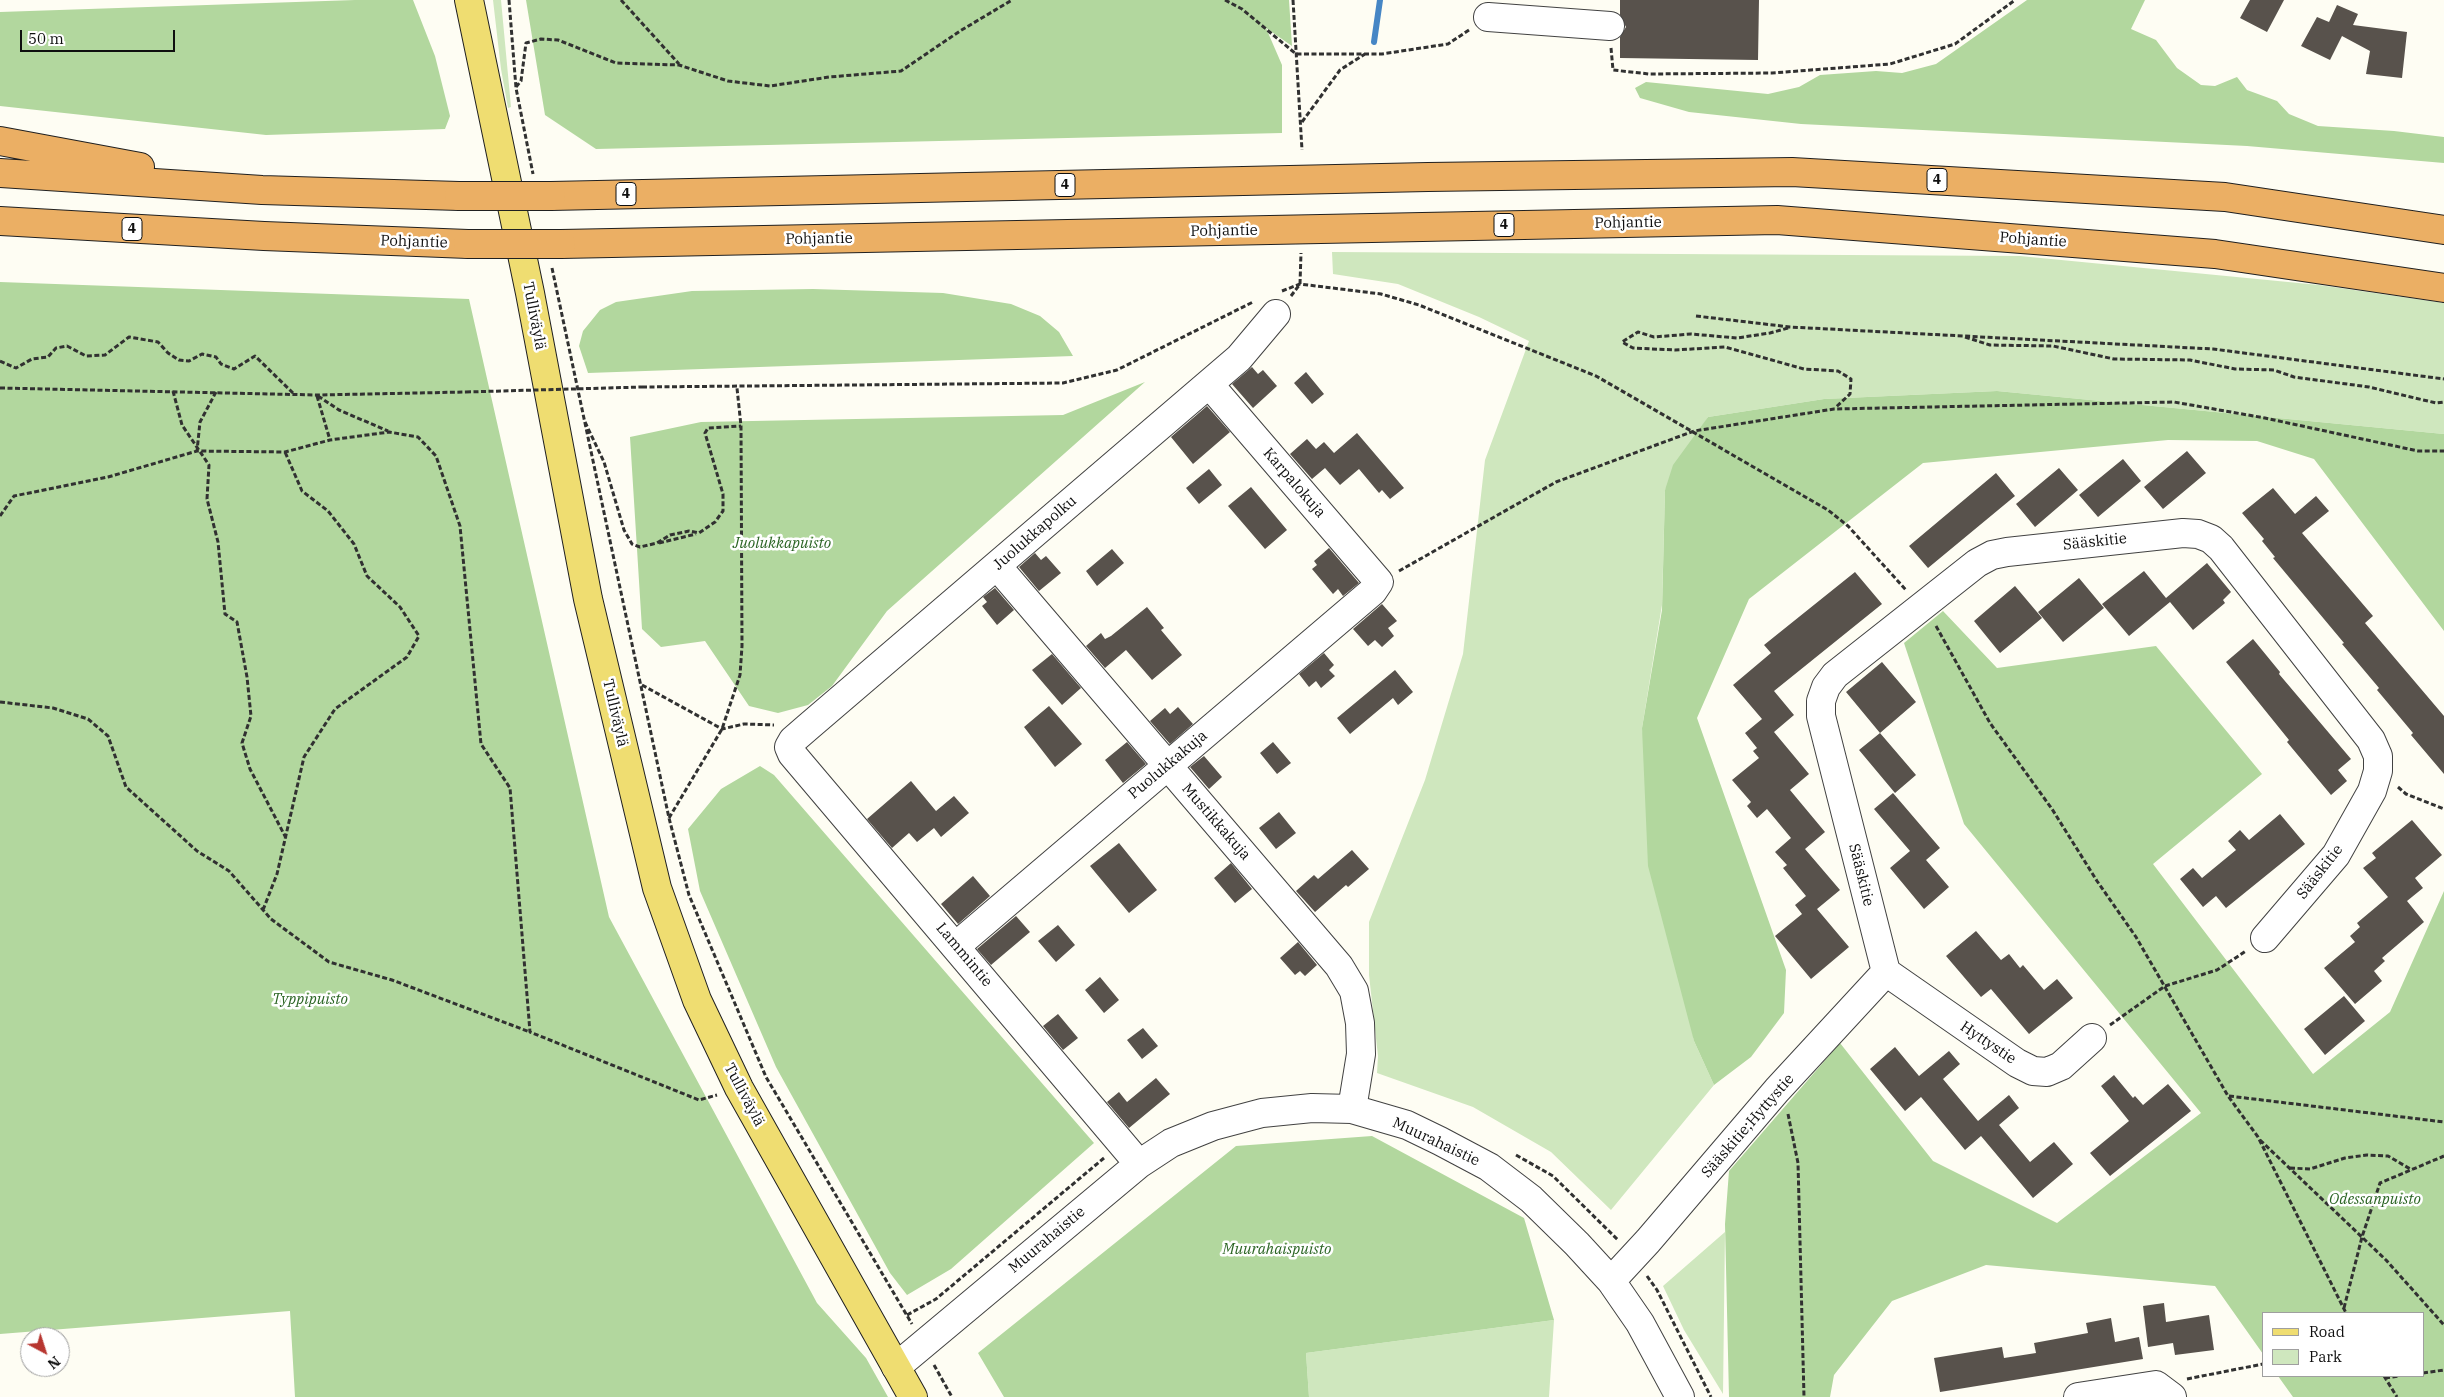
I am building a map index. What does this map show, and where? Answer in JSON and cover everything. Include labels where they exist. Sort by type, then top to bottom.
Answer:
[{"type":"highway","points":[[0,141],[262,190]]},
{"type":"highway","name":"4","points":[[0,173],[262,190],[459,196],[551,196],[1418,177],[1792,172],[2224,197],[2444,230]]},
{"type":"highway","name":"Pohjantie","points":[[0,221],[264,236],[468,244],[561,244],[1777,220],[2215,254],[2444,288]]},
{"type":"highway","points":[[0,235],[264,236]]},
{"type":"main road","name":"Tulliväylä","points":[[471,4],[532,302],[588,599],[657,888],[697,1000],[739,1088],[913,1397]]},
{"type":"street","points":[[1488,17],[1610,26]]},
{"type":"street","name":"Juolukkapolku","points":[[790,747],[793,740],[808,727],[1239,358],[1270,302]]},
{"type":"street","name":"Karpalokuja","points":[[1209,384],[1379,582]]},
{"type":"street","name":"Sääskitie","points":[[1886,972],[1821,716],[1821,701],[1826,687],[1835,675],[1977,563],[1992,555],[2174,534],[2198,534],[2211,540],[2221,548],[2371,740],[2378,756],[2378,771],[2372,791],[2336,855],[2265,938]]},
{"type":"street","name":"Mustikkakuja","points":[[996,566],[1339,966],[1354,991],[1360,1023],[1361,1054],[1352,1109]]},
{"type":"street","name":"Puolukkakuja","points":[[956,946],[1373,591],[1379,582]]},
{"type":"street","name":"Lammintie","points":[[790,747],[792,754],[1130,1154]]},
{"type":"street","name":"Hyttystie","points":[[1886,972],[2018,1064],[2033,1071],[2047,1072],[2061,1066],[2092,1038]]},
{"type":"street","name":"Sääskitie;Hyttystie","points":[[1611,1281],[1778,1090],[1886,972]]},
{"type":"street","name":"Muurahaistie","points":[[896,1367],[1130,1154],[1172,1143],[1205,1129],[1262,1113],[1312,1108],[1352,1109],[1406,1125],[1489,1167],[1530,1199],[1577,1244],[1611,1281],[1640,1323],[1680,1397]]},
{"type":"street","points":[[2078,1397],[2164,1391]]},
{"type":"path","points":[[509,0],[516,88],[524,132]]},
{"type":"path","points":[[621,0],[679,65]]},
{"type":"path","points":[[516,88],[522,81],[526,43],[541,39],[558,40],[616,63],[679,65],[728,81],[770,86],[829,77],[901,70],[960,31],[1012,0]]},
{"type":"path","points":[[1225,0],[1242,9],[1296,54],[1382,54],[1448,44],[1488,17]]},
{"type":"path","points":[[1293,0],[1302,122],[1302,150]]},
{"type":"path","points":[[1610,26],[1613,70],[1649,74],[1772,73],[1890,64],[1900,61],[1955,44],[2015,0]]},
{"type":"path","points":[[1302,122],[1340,70],[1365,54]]},
{"type":"path","points":[[1300,284],[1301,252]]},
{"type":"path","points":[[0,388],[317,395],[642,387],[737,388],[1063,383],[1117,370],[1270,302],[1300,284],[1381,294],[1419,304],[1596,376],[1828,510],[1848,526],[1922,607],[1941,632],[1990,722],[2052,809],[2097,882],[2136,937],[2228,1096],[2258,1138],[2345,1312]]},
{"type":"path","points":[[558,297],[582,417],[669,818],[689,895],[766,1076],[907,1315],[952,1397]]},
{"type":"path","points":[[1696,316],[1790,327],[2213,349],[2444,379]]},
{"type":"path","points":[[1790,327],[1770,333],[1736,338],[1691,334],[1654,337],[1638,332],[1622,342],[1633,348],[1725,347],[1804,369],[1838,371],[1851,379],[1850,394],[1834,409]]},
{"type":"path","points":[[1960,335],[1990,345],[2053,346],[2114,359],[2190,360],[2235,369],[2274,370],[2294,378],[2369,387],[2436,403],[2444,402]]},
{"type":"path","points":[[0,361],[16,368],[32,359],[48,357],[56,348],[67,346],[86,356],[105,355],[129,337],[158,342],[178,360],[189,361],[202,354],[216,357],[221,364],[234,369],[255,356],[293,393]]},
{"type":"path","points":[[669,818],[722,729],[740,675],[742,646],[741,426],[737,388]]},
{"type":"path","points":[[173,391],[182,424],[197,451],[209,465],[207,499],[218,542],[225,614],[237,622],[251,716],[242,743],[250,769],[286,838]]},
{"type":"path","points":[[197,451],[200,422],[216,392]]},
{"type":"path","points":[[317,395],[339,410],[389,432],[418,437],[436,456],[460,526],[481,744],[510,788],[530,1032]]},
{"type":"path","points":[[317,395],[330,440]]},
{"type":"path","points":[[1379,582],[1556,482],[1694,431],[1834,409],[2174,402],[2265,418],[2418,451],[2444,450]]},
{"type":"path","points":[[582,417],[604,462],[624,530],[632,544],[646,547],[699,533],[715,522],[722,511],[723,494],[705,433],[708,428],[741,426]]},
{"type":"path","points":[[0,516],[14,496],[108,477],[197,451],[285,452],[330,440],[389,432]]},
{"type":"path","points":[[263,910],[277,874],[304,757],[335,709],[407,657],[419,636],[400,608],[367,576],[354,544],[328,511],[302,491],[285,452]]},
{"type":"path","points":[[657,543],[670,535],[689,531],[699,533]]},
{"type":"path","points":[[641,685],[722,729],[744,724],[808,727]]},
{"type":"path","points":[[0,702],[53,708],[88,719],[108,736],[126,787],[197,851],[229,871],[271,919],[329,962],[392,980],[530,1032],[699,1100],[739,1088]]},
{"type":"path","points":[[2378,771],[2406,794],[2444,809]]},
{"type":"path","points":[[2092,1038],[2165,986],[2217,970],[2265,938]]},
{"type":"path","points":[[1778,1090],[1789,1116],[1798,1163],[1804,1397]]},
{"type":"path","points":[[2228,1096],[2444,1122]]},
{"type":"path","points":[[2258,1138],[2386,1260],[2444,1325]]},
{"type":"path","points":[[1511,1152],[1553,1176],[1633,1258],[1657,1290],[1711,1397]]},
{"type":"path","points":[[907,1315],[936,1299],[1130,1154]]},
{"type":"path","points":[[2290,1168],[2310,1169],[2345,1158],[2367,1155],[2388,1156],[2412,1170]]},
{"type":"path","points":[[2343,1309],[2362,1237],[2380,1183],[2444,1156]]},
{"type":"path","points":[[2164,1391],[2262,1364]]},
{"type":"path","points":[[2424,1373],[2444,1370]]},
{"type":"path","points":[[2385,1377],[2397,1397]]},
{"type":"green space","points":[[355,0],[413,0],[435,56],[450,116],[445,129],[266,135],[0,106],[0,12]]},
{"type":"green space","points":[[493,0],[501,0],[511,107],[508,108],[501,69]]},
{"type":"green space","points":[[526,0],[1289,0],[1292,46],[1266,28],[1282,65],[1282,133],[596,149],[545,115]]},
{"type":"green space","points":[[2027,0],[2145,0],[2131,29],[2156,40],[2177,68],[2201,85],[2215,86],[2237,77],[2247,90],[2277,101],[2289,114],[2318,126],[2394,131],[2444,137],[2444,163],[2247,146],[1801,124],[1689,112],[1640,98],[1635,88],[1646,82],[1768,94],[1799,87],[1820,75],[1876,71],[1902,73],[1936,64]]},
{"type":"green space","points":[[1332,252],[2020,256],[2319,285],[2444,303],[2444,434],[1997,391],[1824,399],[1708,417],[1665,490],[1662,605],[1642,728],[1694,1041],[1714,1085],[1611,1210],[1551,1152],[1473,1107],[1377,1073],[1378,1056],[1369,975],[1369,922],[1425,780],[1463,654],[1485,460],[1529,341],[1479,317],[1398,284],[1333,274]]},
{"type":"green space","name":"Typpipuisto","points":[[0,282],[469,299],[609,917],[817,1303],[866,1358],[888,1397],[295,1397],[290,1311],[70,1328],[20,1327],[20,1332],[0,1334]]},
{"type":"green space","points":[[813,289],[943,293],[1011,304],[1040,316],[1059,332],[1073,356],[588,373],[579,346],[583,331],[600,310],[616,302],[692,291]]},
{"type":"green space","name":"Juolukkapuisto","points":[[1145,382],[887,611],[832,686],[808,705],[778,713],[749,706],[705,641],[661,647],[642,629],[630,437],[701,422],[1063,415]]},
{"type":"green space","points":[[1997,391],[2444,434],[2444,631],[2314,459],[2257,441],[2168,440],[1923,463],[1749,599],[1697,718],[1786,970],[1784,1013],[1751,1057],[1714,1085],[1694,1041],[1648,866],[1642,728],[1662,610],[1665,490],[1673,465],[1708,417],[1824,399]]},
{"type":"green space","name":"Odessanpuisto","points":[[1943,611],[1997,668],[2156,646],[2262,774],[2153,864],[2313,1074],[2390,1012],[2444,891],[2444,1397],[2293,1397],[2279,1377],[2424,1377],[2424,1312],[2262,1312],[2262,1353],[2215,1286],[1986,1265],[1892,1301],[1834,1375],[1830,1397],[1729,1397],[1725,1224],[1729,1171],[1840,1043],[1933,1161],[2057,1223],[2201,1113],[1964,824],[1904,643]]},
{"type":"green space","points":[[760,766],[774,775],[1094,1143],[951,1269],[907,1295],[890,1273],[776,1067],[700,891],[688,829],[721,789]]},
{"type":"green space","name":"Muurahaispuisto","points":[[1372,1136],[1524,1218],[1554,1320],[1306,1353],[1309,1397],[1004,1397],[978,1353],[1236,1146]]},
{"type":"green space","points":[[1725,1232],[1723,1394],[1684,1330],[1663,1286]]},
{"type":"green space","points":[[1554,1320],[1549,1397],[1309,1397],[1306,1353]]},
{"type":"building","points":[[1620,0],[1759,0],[1758,60],[1620,58],[1620,37],[1626,27],[1620,15]]},
{"type":"building","points":[[2250,0],[2284,0],[2267,32],[2240,18]]},
{"type":"building","points":[[2337,5],[2358,14],[2353,25],[2407,32],[2402,78],[2366,74],[2370,51],[2342,36],[2330,60],[2301,46],[2317,17],[2329,22]]},
{"type":"building","points":[[1252,367],[1258,374],[1263,370],[1277,386],[1253,408],[1232,384]]},
{"type":"building","points":[[1306,372],[1324,394],[1312,404],[1294,383]]},
{"type":"building","points":[[1207,406],[1230,432],[1193,464],[1171,437]]},
{"type":"building","points":[[1357,433],[1404,488],[1390,499],[1382,490],[1379,493],[1359,469],[1340,485],[1325,468],[1312,479],[1290,454],[1307,439],[1316,449],[1324,442],[1334,453]]},
{"type":"building","points":[[2187,451],[2206,473],[2163,509],[2144,487]]},
{"type":"building","points":[[2123,459],[2141,481],[2098,517],[2079,495]]},
{"type":"building","points":[[2059,468],[2078,490],[2035,527],[2016,504]]},
{"type":"building","points":[[1209,469],[1222,485],[1199,504],[1186,488]]},
{"type":"building","points":[[1996,473],[2015,496],[1928,568],[1909,546]]},
{"type":"building","points":[[1251,487],[1287,530],[1265,549],[1228,506]]},
{"type":"building","points":[[2273,488],[2295,514],[2316,496],[2329,511],[2302,533],[2373,616],[2365,623],[2444,716],[2444,774],[2411,735],[2413,733],[2377,690],[2379,688],[2342,644],[2344,643],[2273,558],[2275,557],[2262,541],[2264,539],[2242,513]]},
{"type":"building","points":[[1329,548],[1359,583],[1343,596],[1338,589],[1333,594],[1312,569],[1317,565],[1314,561]]},
{"type":"building","points":[[1112,549],[1124,563],[1097,586],[1086,571]]},
{"type":"building","points":[[1035,553],[1041,560],[1046,556],[1061,573],[1039,591],[1019,567]]},
{"type":"building","points":[[2207,563],[2231,592],[2223,600],[2225,603],[2193,630],[2170,602],[2129,636],[2102,604],[2144,571],[2166,598]]},
{"type":"building","points":[[1855,572],[1882,604],[1774,691],[1794,715],[1774,732],[1809,774],[1790,790],[1825,832],[1805,849],[1840,890],[1817,909],[1849,947],[1811,979],[1775,936],[1802,914],[1795,905],[1806,896],[1783,868],[1787,865],[1775,852],[1791,838],[1767,809],[1757,818],[1747,806],[1751,802],[1732,780],[1759,758],[1753,751],[1757,748],[1745,733],[1762,719],[1733,685],[1771,653],[1764,645]]},
{"type":"building","points":[[2079,578],[2104,608],[2063,642],[2038,612]]},
{"type":"building","points":[[2015,586],[2042,618],[2000,653],[1974,621]]},
{"type":"building","points":[[995,588],[1014,610],[997,625],[982,606],[987,602],[983,597]]},
{"type":"building","points":[[1382,604],[1397,621],[1388,628],[1394,636],[1382,647],[1375,640],[1368,646],[1353,629]]},
{"type":"building","points":[[1147,607],[1164,628],[1161,630],[1182,655],[1152,680],[1126,650],[1105,668],[1086,646],[1101,633],[1105,639],[1111,636]]},
{"type":"building","points":[[2253,639],[2280,672],[2279,674],[2351,759],[2338,770],[2347,781],[2331,795],[2287,742],[2289,740],[2226,662]]},
{"type":"building","points":[[1324,653],[1334,665],[1329,670],[1335,676],[1321,688],[1316,681],[1309,687],[1299,674]]},
{"type":"building","points":[[1052,654],[1081,688],[1062,705],[1032,670]]},
{"type":"building","points":[[1882,662],[1916,702],[1880,733],[1846,692]]},
{"type":"building","points":[[1395,670],[1413,692],[1398,705],[1393,698],[1350,734],[1337,718]]},
{"type":"building","points":[[1049,706],[1082,744],[1055,767],[1024,727]]},
{"type":"building","points":[[1178,707],[1193,724],[1170,744],[1150,721],[1165,708],[1170,714]]},
{"type":"building","points":[[1880,733],[1916,775],[1895,793],[1859,750]]},
{"type":"building","points":[[1127,742],[1146,764],[1123,783],[1105,760]]},
{"type":"building","points":[[1273,742],[1291,763],[1277,774],[1260,753]]},
{"type":"building","points":[[1204,756],[1222,777],[1209,789],[1190,767]]},
{"type":"building","points":[[911,781],[936,811],[954,796],[969,813],[941,837],[934,828],[917,842],[909,833],[892,848],[867,819]]},
{"type":"building","points":[[1893,793],[1940,848],[1926,860],[1949,887],[1924,909],[1890,868],[1910,851],[1874,809]]},
{"type":"building","points":[[1279,812],[1296,833],[1276,849],[1259,828]]},
{"type":"building","points":[[2280,814],[2305,844],[2226,908],[2216,896],[2203,907],[2180,879],[2193,868],[2202,878],[2236,850],[2228,841],[2240,830],[2249,840]]},
{"type":"building","points":[[2412,820],[2442,855],[2415,878],[2423,888],[2407,901],[2424,922],[2382,958],[2385,961],[2374,971],[2382,981],[2355,1004],[2324,968],[2355,942],[2350,936],[2360,927],[2357,923],[2388,897],[2363,868],[2376,858],[2372,853]]},
{"type":"building","points":[[1119,843],[1157,890],[1129,913],[1090,866]]},
{"type":"building","points":[[1352,850],[1369,869],[1348,887],[1346,885],[1315,912],[1296,891],[1314,875],[1318,879]]},
{"type":"building","points":[[1231,863],[1252,889],[1235,903],[1214,878]]},
{"type":"building","points":[[973,876],[990,896],[958,924],[941,904]]},
{"type":"building","points":[[1016,916],[1030,932],[991,965],[977,949]]},
{"type":"building","points":[[1058,925],[1075,945],[1056,962],[1038,941]]},
{"type":"building","points":[[1976,931],[2001,960],[2009,954],[2020,968],[2023,965],[2044,990],[2057,979],[2073,998],[2029,1034],[1991,989],[1981,997],[1946,956]]},
{"type":"building","points":[[1298,942],[1317,965],[1305,976],[1300,971],[1295,975],[1280,958]]},
{"type":"building","points":[[1100,977],[1119,1000],[1104,1013],[1085,990]]},
{"type":"building","points":[[2344,996],[2365,1021],[2325,1055],[2304,1029]]},
{"type":"building","points":[[1058,1014],[1078,1038],[1063,1050],[1043,1026]]},
{"type":"building","points":[[1143,1028],[1158,1046],[1142,1059],[1127,1040]]},
{"type":"building","points":[[1895,1047],[1919,1076],[1949,1051],[1960,1064],[1943,1079],[1978,1121],[2009,1095],[2019,1108],[1999,1125],[2030,1162],[2054,1142],[2073,1164],[2033,1198],[1981,1136],[1965,1150],[1921,1097],[1905,1111],[1870,1069]]},
{"type":"building","points":[[2114,1075],[2133,1098],[2135,1096],[2143,1105],[2168,1084],[2191,1111],[2110,1176],[2090,1153],[2129,1121],[2101,1086]]},
{"type":"building","points":[[1156,1078],[1170,1094],[1129,1128],[1107,1102],[1119,1092],[1127,1102]]},
{"type":"building","points":[[2164,1303],[2166,1322],[2209,1315],[2214,1350],[2175,1355],[2173,1343],[2148,1347],[2143,1306]]},
{"type":"building","points":[[2111,1318],[2115,1342],[2139,1337],[2143,1359],[1940,1392],[1934,1358],[2002,1347],[2004,1358],[2036,1353],[2034,1343],[2088,1333],[2086,1323]]},
{"type":"waterway","points":[[1374,42],[1380,0]]}]
